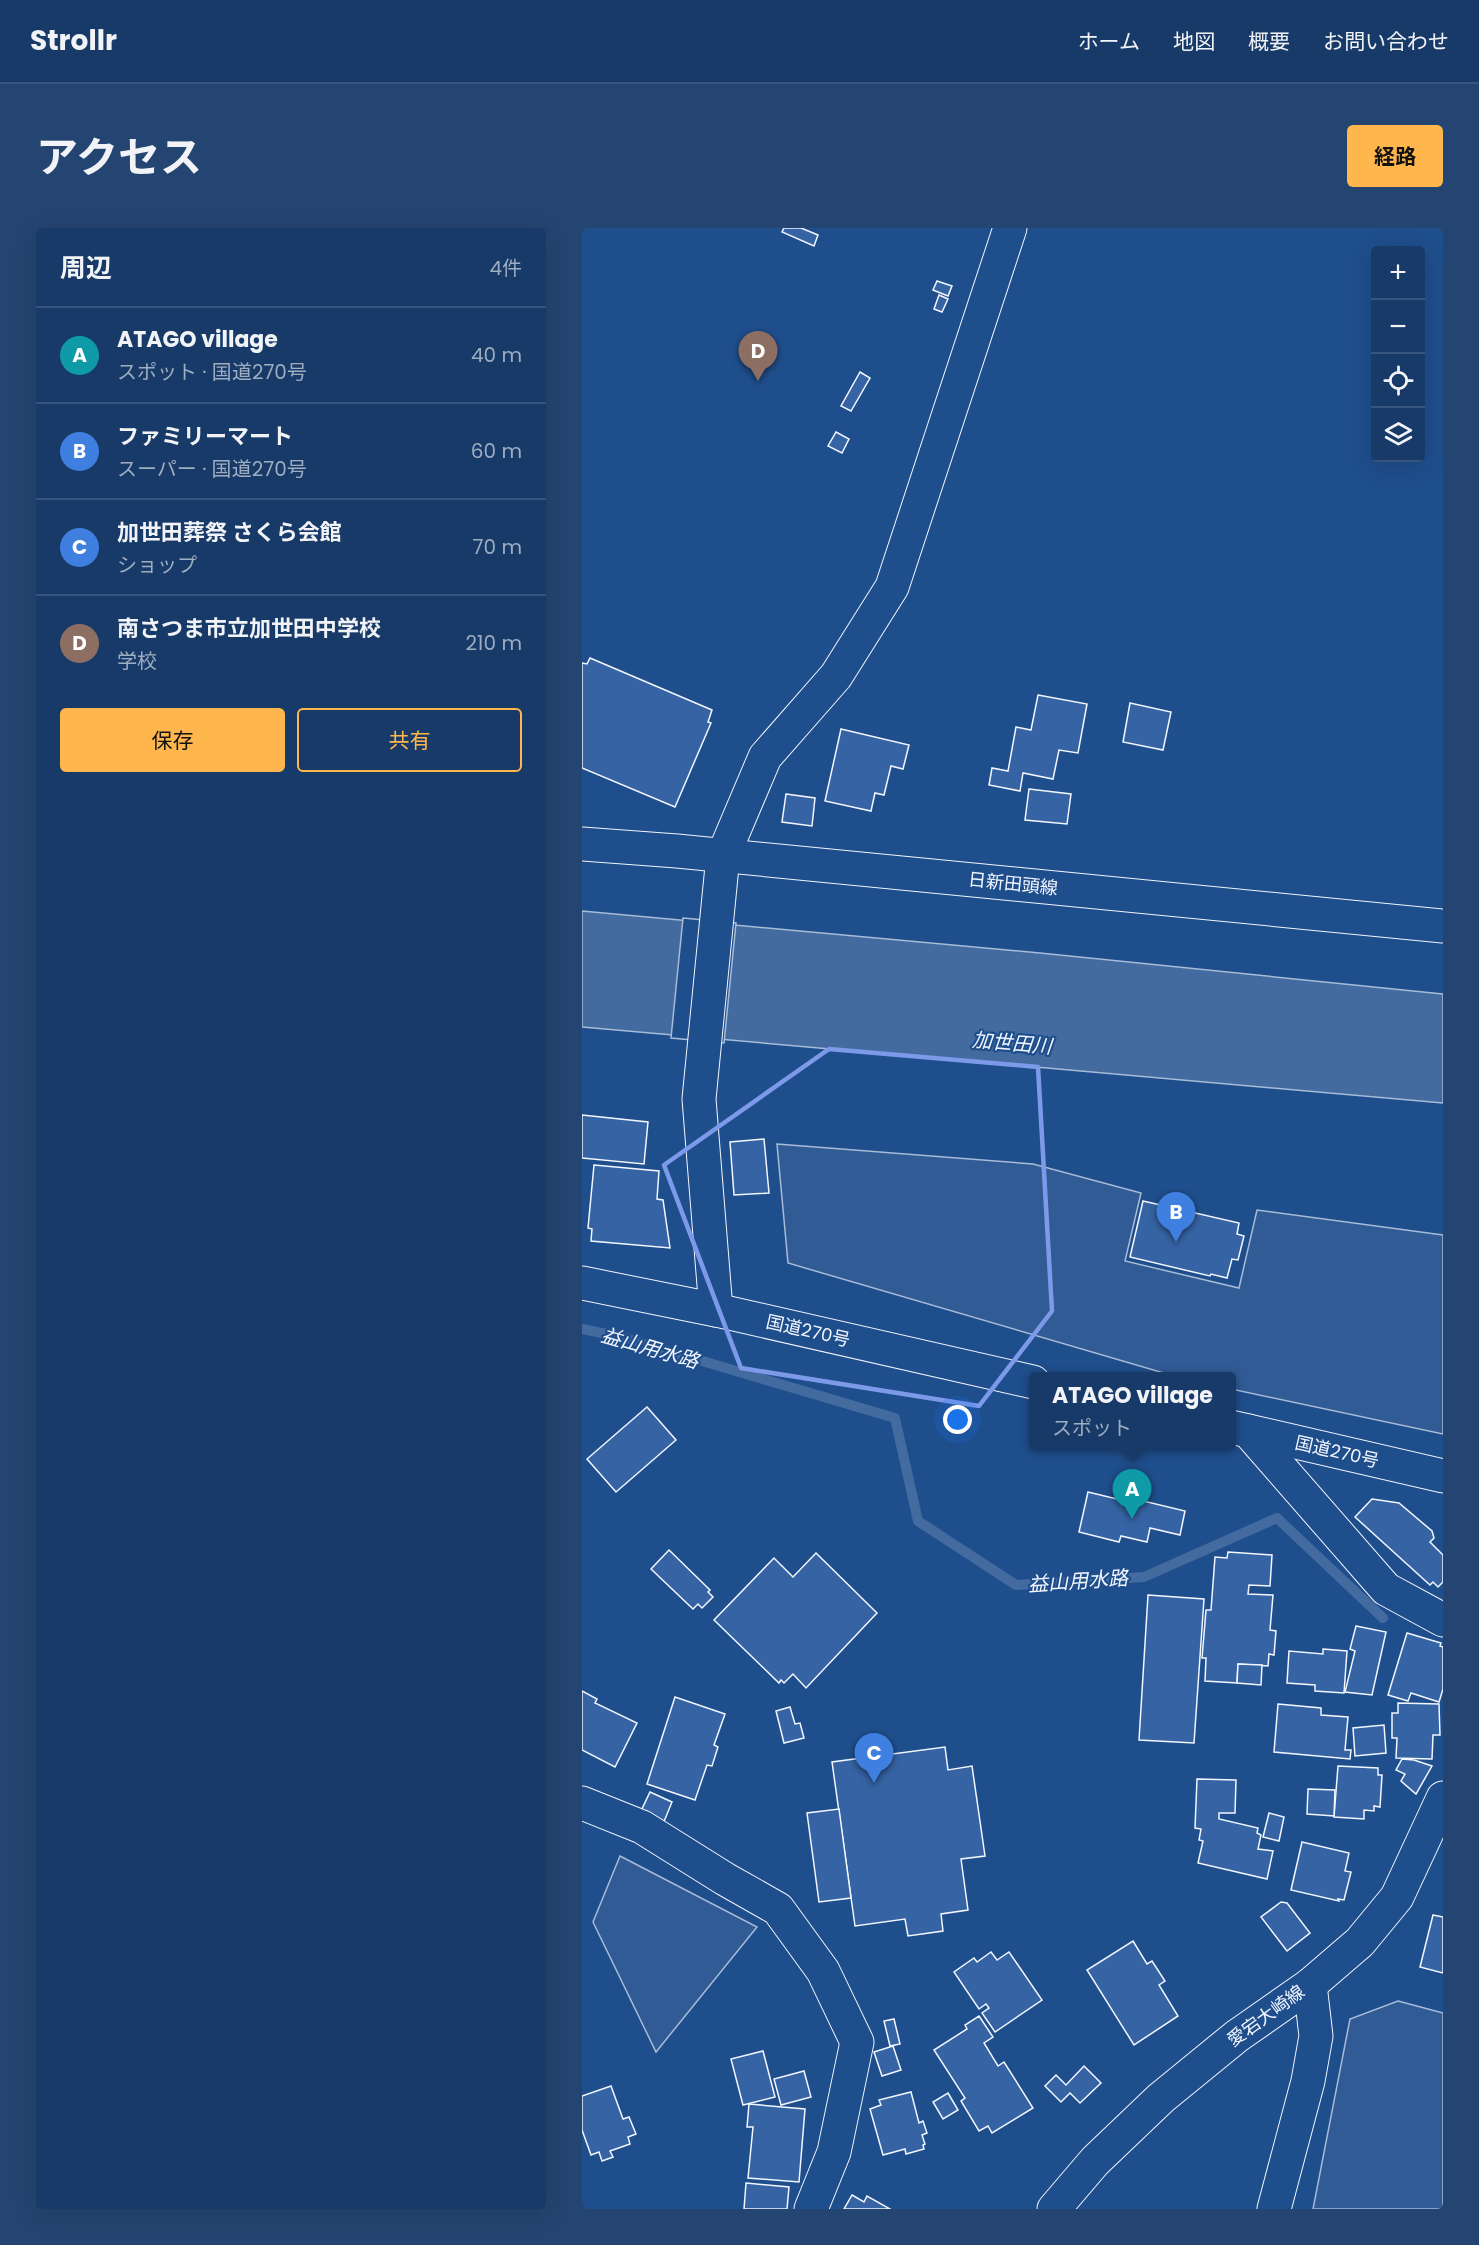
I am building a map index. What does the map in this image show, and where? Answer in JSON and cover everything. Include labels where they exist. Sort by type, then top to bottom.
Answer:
[{"type":"main road","points":[[716,1310],[700,1093],[722,868],[765,757],[836,676],[892,586],[1010,228]]},
{"type":"main road","name":"日新田頭線","points":[[582,844],[722,868],[1443,926]]},
{"type":"main road","name":"国道270号","points":[[582,1283],[716,1310],[1029,1381]]},
{"type":"main road","points":[[1240,1429],[1386,1589],[1443,1620]]},
{"type":"main road","name":"国道270号","points":[[1240,1429],[1443,1476]]},
{"type":"main road","name":"愛宕大崎線","points":[[1053,2209],[1095,2161],[1161,2098],[1237,2036],[1310,1985],[1359,1942],[1397,1897],[1443,1798]]},
{"type":"main road","points":[[582,1803],[642,1827],[778,1909],[823,1971],[857,2042],[834,2152],[812,2209]]},
{"type":"main road","points":[[1275,2209],[1308,2081],[1316,2036],[1310,1985]]},
{"type":"highlighted area","points":[[829,1049],[1038,1067],[1052,1311],[979,1406],[741,1368],[664,1165]]},
{"type":"shaded area","points":[[777,1144],[1033,1164],[1141,1193],[1125,1261],[1239,1288],[1257,1210],[1443,1235],[1443,1434],[1236,1390],[1236,1372],[1160,1372],[788,1263]]},
{"type":"shaded area","points":[[620,1856],[757,1927],[656,2052],[593,1922]]},
{"type":"shaded area","points":[[1398,2001],[1443,2013],[1443,2209],[1313,2209],[1350,2019]]},
{"type":"water","name":"加世田川","points":[[582,911],[1040,953],[1443,994],[1443,1103],[582,1027]]},
{"type":"pier","points":[[683,918],[736,923],[724,1043],[671,1038]]},
{"type":"building","points":[[784,228],[801,228],[818,235],[814,246],[782,232]]},
{"type":"building","points":[[937,281],[952,286],[948,296],[933,290]]},
{"type":"building","points":[[939,295],[948,299],[942,312],[934,309]]},
{"type":"building","points":[[860,372],[870,378],[851,411],[841,406]]},
{"type":"building","points":[[836,432],[849,439],[842,453],[828,446]]},
{"type":"building","points":[[590,658],[712,710],[708,722],[711,723],[675,807],[582,768],[582,663],[587,664]]},
{"type":"building","points":[[1038,695],[1087,704],[1078,753],[1059,750],[1053,779],[1023,773],[1020,791],[989,785],[992,768],[1008,771],[1016,727],[1031,730]]},
{"type":"building","points":[[1130,703],[1171,712],[1163,750],[1123,742]]},
{"type":"building","points":[[841,729],[909,745],[903,769],[891,766],[884,795],[875,793],[871,811],[825,801]]},
{"type":"building","points":[[1029,789],[1071,794],[1067,824],[1025,820]]},
{"type":"building","points":[[786,794],[815,798],[812,826],[782,822]]},
{"type":"building","points":[[582,1115],[648,1122],[644,1164],[582,1158]]},
{"type":"building","points":[[764,1139],[769,1193],[734,1195],[730,1142]]},
{"type":"building","points":[[594,1165],[659,1171],[657,1199],[663,1200],[670,1248],[591,1241],[592,1229],[588,1228]]},
{"type":"building","points":[[1143,1201],[1239,1223],[1237,1234],[1244,1236],[1238,1260],[1232,1259],[1227,1278],[1130,1257]]},
{"type":"building","points":[[647,1407],[676,1440],[616,1492],[587,1459]]},
{"type":"building","points":[[1088,1492],[1125,1501],[1127,1497],[1185,1511],[1180,1535],[1150,1528],[1147,1542],[1121,1536],[1119,1542],[1079,1532]]},
{"type":"building","points":[[1372,1499],[1399,1503],[1432,1531],[1434,1538],[1430,1542],[1443,1555],[1443,1582],[1438,1587],[1433,1582],[1430,1585],[1355,1517]]},
{"type":"building","points":[[669,1550],[710,1590],[708,1592],[713,1597],[702,1608],[698,1604],[693,1609],[651,1569]]},
{"type":"building","points":[[1228,1552],[1272,1555],[1270,1586],[1249,1585],[1248,1594],[1273,1595],[1270,1630],[1276,1631],[1274,1655],[1269,1654],[1268,1666],[1238,1664],[1237,1683],[1205,1681],[1206,1658],[1202,1658],[1206,1610],[1211,1610],[1215,1557],[1227,1558]]},
{"type":"building","points":[[816,1553],[877,1613],[806,1688],[793,1674],[784,1683],[781,1680],[779,1683],[714,1620],[774,1558],[793,1577]]},
{"type":"building","points":[[1148,1595],[1204,1599],[1194,1743],[1139,1740]]},
{"type":"building","points":[[1356,1626],[1386,1632],[1372,1695],[1345,1692],[1355,1651],[1350,1649]]},
{"type":"building","points":[[1407,1633],[1441,1643],[1440,1646],[1443,1647],[1443,1689],[1439,1702],[1411,1693],[1408,1701],[1388,1695]]},
{"type":"building","points":[[1323,1649],[1347,1651],[1344,1693],[1315,1691],[1315,1685],[1287,1683],[1289,1651],[1323,1654]]},
{"type":"building","points":[[1238,1664],[1262,1665],[1261,1685],[1237,1683]]},
{"type":"building","points":[[582,1691],[597,1699],[595,1703],[637,1723],[615,1767],[582,1750]]},
{"type":"building","points":[[675,1697],[725,1714],[714,1745],[718,1747],[712,1766],[707,1765],[695,1800],[647,1784]]},
{"type":"building","points":[[1398,1703],[1439,1704],[1440,1735],[1433,1735],[1432,1759],[1396,1758],[1397,1738],[1392,1738],[1392,1713],[1398,1713]]},
{"type":"building","points":[[1278,1704],[1321,1708],[1321,1715],[1348,1717],[1345,1750],[1351,1750],[1350,1759],[1274,1752]]},
{"type":"building","points":[[790,1707],[795,1724],[800,1723],[804,1738],[784,1743],[776,1711]]},
{"type":"building","points":[[1384,1725],[1386,1753],[1355,1756],[1353,1728]]},
{"type":"building","points":[[945,1747],[948,1770],[972,1766],[985,1856],[961,1859],[968,1910],[941,1914],[943,1931],[908,1936],[905,1919],[855,1926],[832,1762]]},
{"type":"building","points":[[1402,1759],[1432,1766],[1416,1794],[1401,1781],[1405,1774],[1396,1770]]},
{"type":"building","points":[[1338,1766],[1378,1768],[1378,1775],[1382,1775],[1380,1807],[1374,1806],[1374,1811],[1364,1810],[1364,1819],[1334,1817]]},
{"type":"building","points":[[1197,1779],[1236,1780],[1235,1813],[1219,1813],[1219,1819],[1258,1828],[1257,1833],[1261,1835],[1258,1849],[1273,1851],[1267,1879],[1198,1863],[1203,1841],[1199,1840],[1201,1829],[1195,1828]]},
{"type":"building","points":[[1308,1789],[1335,1790],[1334,1816],[1307,1814]]},
{"type":"building","points":[[650,1792],[672,1802],[663,1824],[640,1813]]},
{"type":"building","points":[[839,1809],[851,1898],[819,1902],[807,1813]]},
{"type":"building","points":[[1269,1813],[1284,1817],[1279,1841],[1263,1837]]},
{"type":"building","points":[[1302,1842],[1349,1853],[1345,1871],[1351,1872],[1344,1900],[1338,1899],[1339,1901],[1291,1890]]},
{"type":"building","points":[[1281,1902],[1287,1903],[1310,1933],[1287,1951],[1261,1917]]},
{"type":"building","points":[[1433,1915],[1443,1917],[1443,1973],[1420,1967]]},
{"type":"building","points":[[1133,1941],[1147,1964],[1152,1961],[1165,1981],[1159,1985],[1178,2016],[1134,2045],[1087,1970]]},
{"type":"building","points":[[991,1952],[997,1960],[1009,1952],[1042,2000],[995,2032],[982,2013],[989,2008],[986,2004],[979,2009],[954,1972],[974,1958],[977,1962]]},
{"type":"building","points":[[979,2016],[993,2037],[984,2043],[998,2066],[1004,2062],[1033,2108],[992,2133],[988,2126],[979,2131],[961,2101],[965,2098],[934,2050],[967,2029],[965,2025]]},
{"type":"building","points":[[894,2019],[900,2044],[890,2046],[884,2021]]},
{"type":"building","points":[[893,2046],[901,2070],[882,2076],[874,2052]]},
{"type":"building","points":[[763,2051],[775,2097],[743,2105],[731,2059]]},
{"type":"building","points":[[1084,2066],[1101,2083],[1080,2103],[1070,2093],[1061,2102],[1045,2086],[1056,2075],[1066,2085]]},
{"type":"building","points":[[804,2071],[811,2097],[781,2105],[774,2079]]},
{"type":"building","points":[[611,2086],[623,2119],[629,2117],[636,2134],[628,2137],[630,2144],[610,2151],[613,2157],[602,2161],[599,2152],[591,2155],[582,2130],[582,2096]]},
{"type":"building","points":[[911,2092],[919,2123],[923,2121],[927,2133],[922,2135],[924,2149],[906,2154],[905,2149],[883,2155],[870,2109],[881,2105],[879,2100]]},
{"type":"building","points":[[948,2093],[958,2110],[943,2119],[933,2102]]},
{"type":"building","points":[[749,2104],[805,2109],[799,2182],[748,2178],[753,2127],[747,2127]]},
{"type":"building","points":[[746,2183],[789,2187],[787,2209],[744,2209]]},
{"type":"building","points":[[852,2195],[864,2202],[867,2196],[890,2209],[844,2209]]},
{"type":"waterway","name":"益山用水路","points":[[582,1329],[621,1337],[895,1418],[918,1521],[1016,1585],[1144,1577],[1277,1518],[1383,1618]]},
{"type":"place","name":"南さつま市立加世田中学校","points":[[758,381]]},
{"type":"place","name":"ファミリーマート","points":[[1176,1242]]},
{"type":"place","name":"ATAGO village","points":[[1132,1519]]},
{"type":"place","name":"加世田葬祭 さくら会館","points":[[874,1783]]}]
